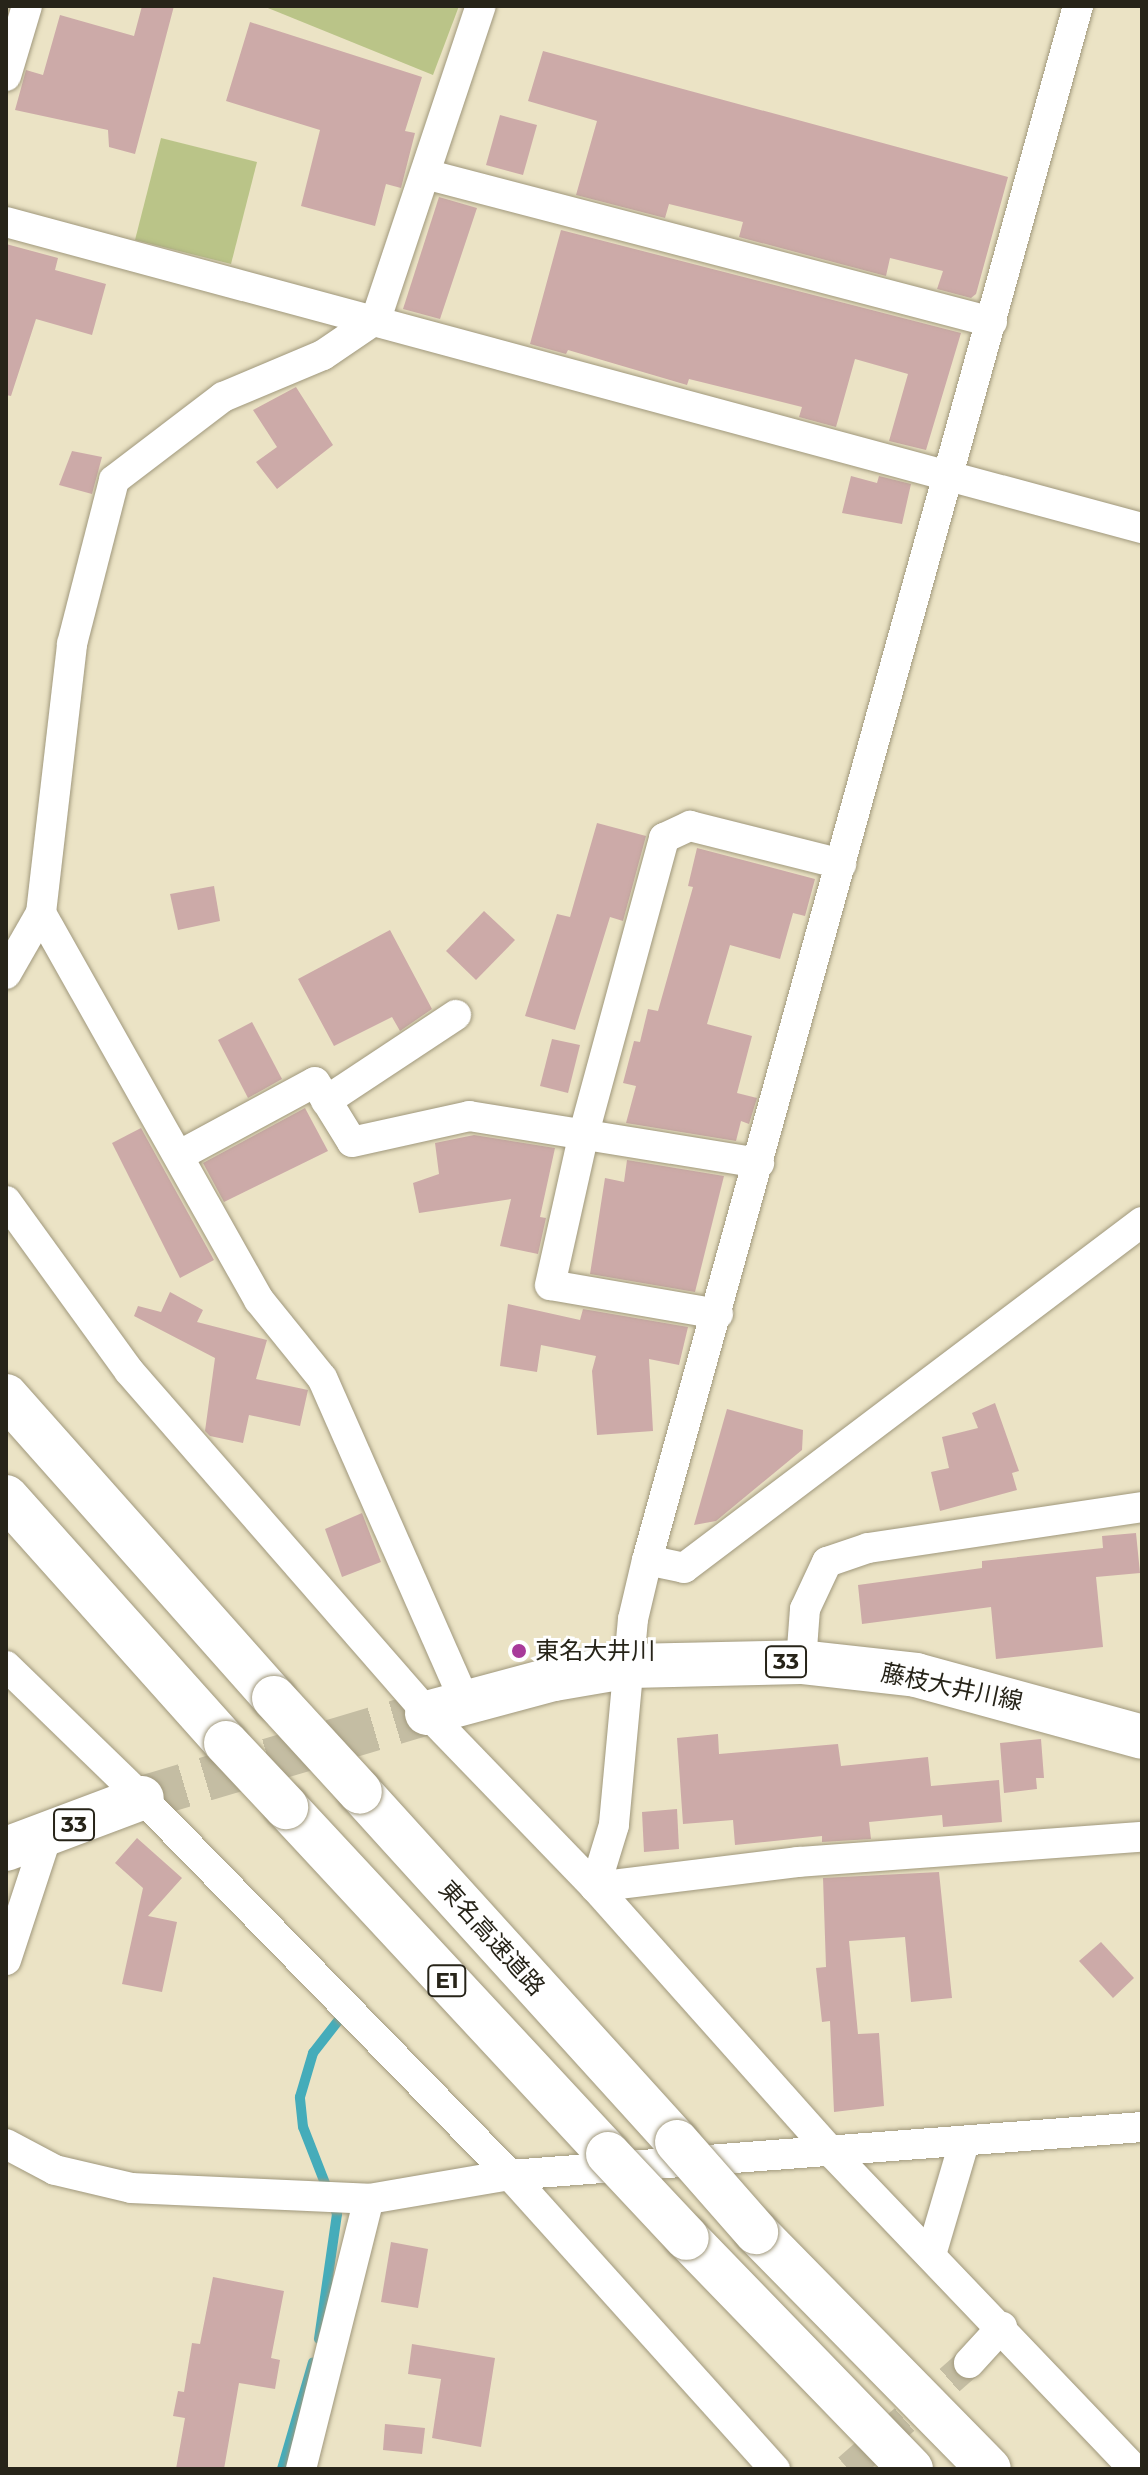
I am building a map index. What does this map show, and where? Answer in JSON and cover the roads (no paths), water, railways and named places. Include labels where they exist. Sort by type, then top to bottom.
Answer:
[{"type":"main road","name":"東名高速道路","points":[[6,1396],[756,2232],[989,2469]]},
{"type":"main road","name":"E1","points":[[6,1497],[226,1743],[608,2154],[911,2469]]},
{"type":"main road","name":"藤枝大井川線","points":[[447,1708],[554,1679],[630,1666],[801,1662],[916,1675],[1142,1737]]},
{"type":"main road","name":"33","points":[[6,1849],[142,1798]]},
{"type":"street","points":[[6,76],[27,6]]},
{"type":"street","points":[[6,974],[26,924],[72,644],[114,480],[223,397],[323,355],[376,319],[481,6]]},
{"type":"street","points":[[595,1887],[614,1825],[633,1619],[647,1560],[718,1314],[1078,6]]},
{"type":"street","points":[[425,174],[992,322]]},
{"type":"street","points":[[6,222],[376,319],[949,478],[1142,528]]},
{"type":"street","points":[[718,1314],[550,1285],[584,1133],[664,838],[690,826],[841,864]]},
{"type":"street","points":[[26,924],[180,1155],[259,1300],[322,1378],[447,1708]]},
{"type":"street","points":[[326,1101],[456,1015]]},
{"type":"street","points":[[180,1155],[315,1082],[352,1142],[469,1116],[759,1163]]},
{"type":"street","points":[[6,1201],[129,1371],[447,1708],[595,1887],[833,2154],[1002,2327],[1134,2469]]},
{"type":"street","points":[[647,1560],[684,1568],[1142,1222]]},
{"type":"street","points":[[801,1662],[805,1609],[827,1562],[868,1548],[1142,1507]]},
{"type":"street","points":[[6,1666],[142,1798],[510,2175],[775,2469]]},
{"type":"street","points":[[6,1960],[47,1835]]},
{"type":"street","points":[[595,1887],[798,1862],[1142,1837]]},
{"type":"street","points":[[6,2144],[55,2170],[131,2188],[369,2199],[510,2175],[833,2154],[1142,2127]]},
{"type":"street","points":[[931,2255],[964,2143]]},
{"type":"street","points":[[301,2469],[369,2199]]},
{"type":"street","points":[[969,2363],[1002,2327]]},
{"type":"waterway","points":[[319,2339],[337,2214],[303,2127],[300,2097],[313,2053],[345,2012]]},
{"type":"waterway","points":[[282,2469],[313,2362]]},
{"type":"tunnel","points":[[142,1798],[427,1713]]},
{"type":"tunnel","points":[[848,2469],[969,2363]]},
{"type":"place","name":"東名大井川","points":[[519,1651]]}]
